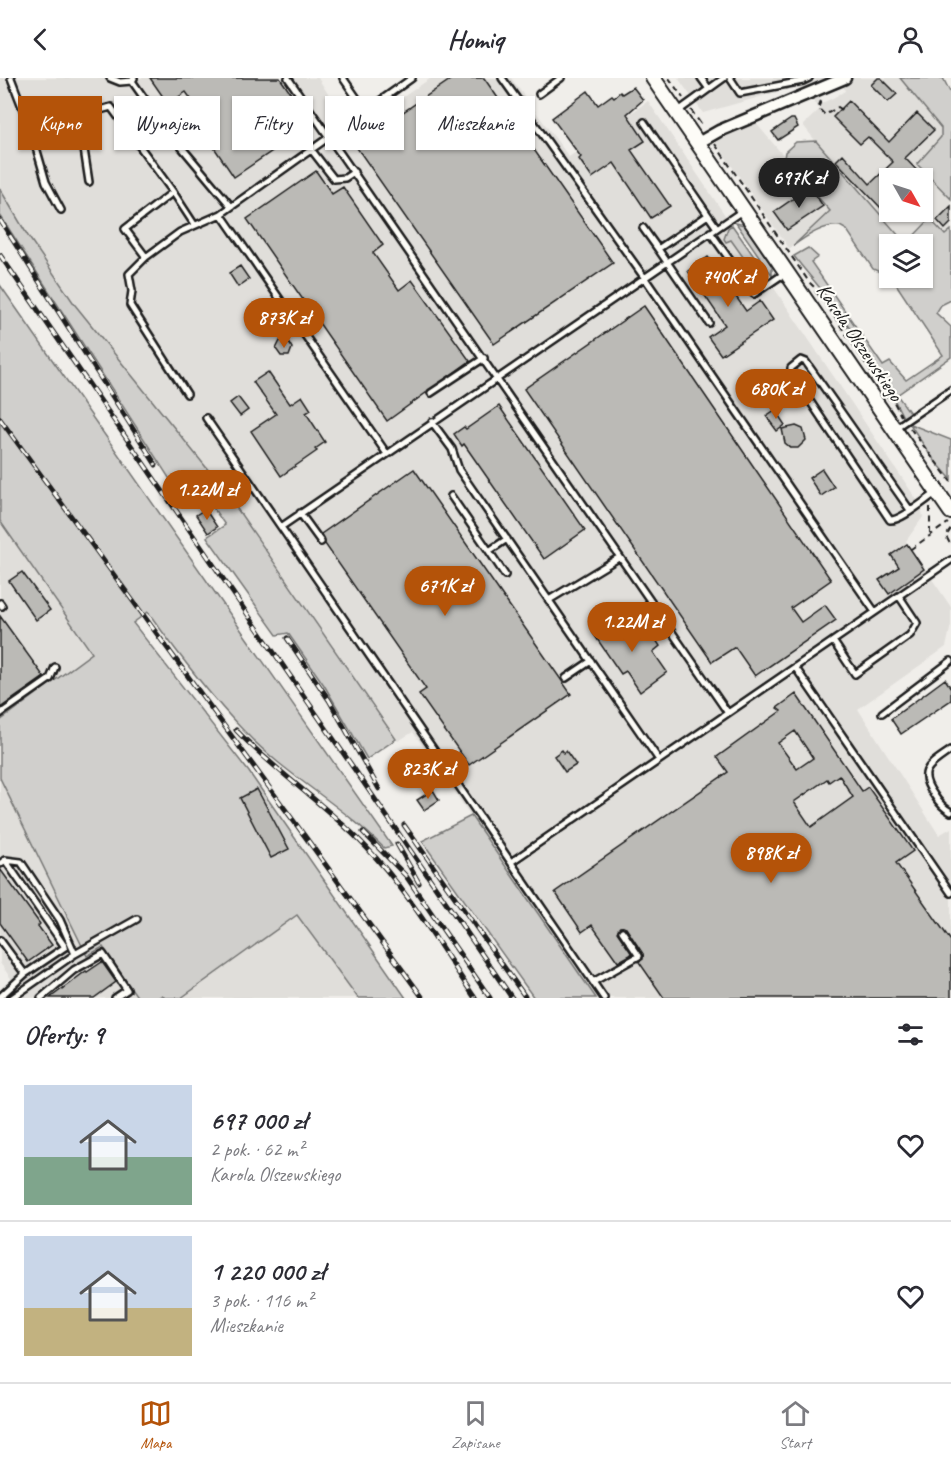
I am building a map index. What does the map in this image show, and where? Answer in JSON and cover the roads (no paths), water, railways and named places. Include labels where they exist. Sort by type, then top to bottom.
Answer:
[{"type":"street","name":"Karola Olszewskiego","points":[[653,78],[682,108],[704,140],[744,210],[786,272],[899,425],[950,517]]},
{"type":"street","points":[[704,140],[845,78]]},
{"type":"lane","points":[[11,78],[31,130],[46,182],[61,210]]},
{"type":"lane","points":[[110,78],[120,82],[133,80],[163,125],[230,205]]},
{"type":"lane","points":[[288,78],[325,131]]},
{"type":"lane","points":[[343,78],[355,96]]},
{"type":"lane","points":[[386,96],[412,78]]},
{"type":"lane","points":[[502,78],[644,277],[875,612]]},
{"type":"lane","points":[[539,94],[561,78]]},
{"type":"lane","points":[[701,78],[709,89]]},
{"type":"lane","points":[[682,108],[724,78]]},
{"type":"lane","points":[[730,78],[740,93],[804,81],[809,78]]},
{"type":"lane","points":[[89,182],[79,116],[111,107],[194,224]]},
{"type":"lane","points":[[644,122],[717,228]]},
{"type":"lane","points":[[187,394],[130,305],[132,291],[129,274],[146,256],[194,224],[221,214],[230,205],[307,150]]},
{"type":"lane","points":[[312,150],[334,179],[345,178],[354,172]]},
{"type":"lane","points":[[339,150],[728,713]]},
{"type":"lane","points":[[146,256],[124,229],[173,192]]},
{"type":"lane","points":[[281,527],[744,210]]},
{"type":"lane","points":[[221,214],[387,454]]},
{"type":"lane","points":[[658,249],[708,215]]},
{"type":"lane","points":[[643,228],[709,323]]},
{"type":"lane","points":[[710,232],[754,294],[786,272]]},
{"type":"lane","points":[[680,234],[689,247]]},
{"type":"lane","points":[[431,393],[484,358]]},
{"type":"lane","points":[[910,510],[806,362],[800,360],[793,364],[791,374],[888,518],[895,520],[910,510],[937,492]]},
{"type":"lane","points":[[899,425],[951,390]]},
{"type":"lane","points":[[206,418],[604,998]]},
{"type":"lane","points":[[432,422],[452,449],[459,470],[659,760]]},
{"type":"lane","points":[[451,496],[505,575]]},
{"type":"lane","points":[[300,513],[321,542]]},
{"type":"lane","points":[[489,551],[507,539]]},
{"type":"lane","points":[[549,600],[620,556]]},
{"type":"lane","points":[[511,862],[951,560]]},
{"type":"lane","points":[[833,641],[855,674],[910,635],[917,623],[899,596]]},
{"type":"lane","points":[[566,678],[591,661]]},
{"type":"lane","points":[[882,713],[951,661]]},
{"type":"lane","points":[[0,714],[50,679],[55,667]]},
{"type":"lane","points":[[795,667],[951,894]]},
{"type":"lane","points":[[951,750],[933,762],[926,772],[925,783],[943,808],[951,812]]},
{"type":"lane","points":[[2,862],[21,862],[60,921],[68,945]]},
{"type":"lane","points":[[2,862],[75,954]]},
{"type":"lane","points":[[12,998],[75,954],[137,919]]},
{"type":"lane","points":[[593,982],[639,956],[622,931]]},
{"type":"lane","points":[[0,940],[25,975]]},
{"type":"lane","points":[[0,997],[25,975],[68,945]]},
{"type":"lane","points":[[41,998],[74,970],[103,954],[127,990],[115,998]]},
{"type":"railway","points":[[0,220],[156,465]]},
{"type":"railway","points":[[0,255],[512,998]]},
{"type":"railway","points":[[0,419],[423,998]]},
{"type":"railway","points":[[287,638],[329,700],[379,789]]},
{"type":"railway","points":[[236,730],[365,846],[423,919],[475,998]]},
{"type":"railway","points":[[404,825],[526,998]]},
{"type":"railway","points":[[363,832],[406,876],[490,998]]},
{"type":"railway","points":[[397,844],[419,883]]}]
